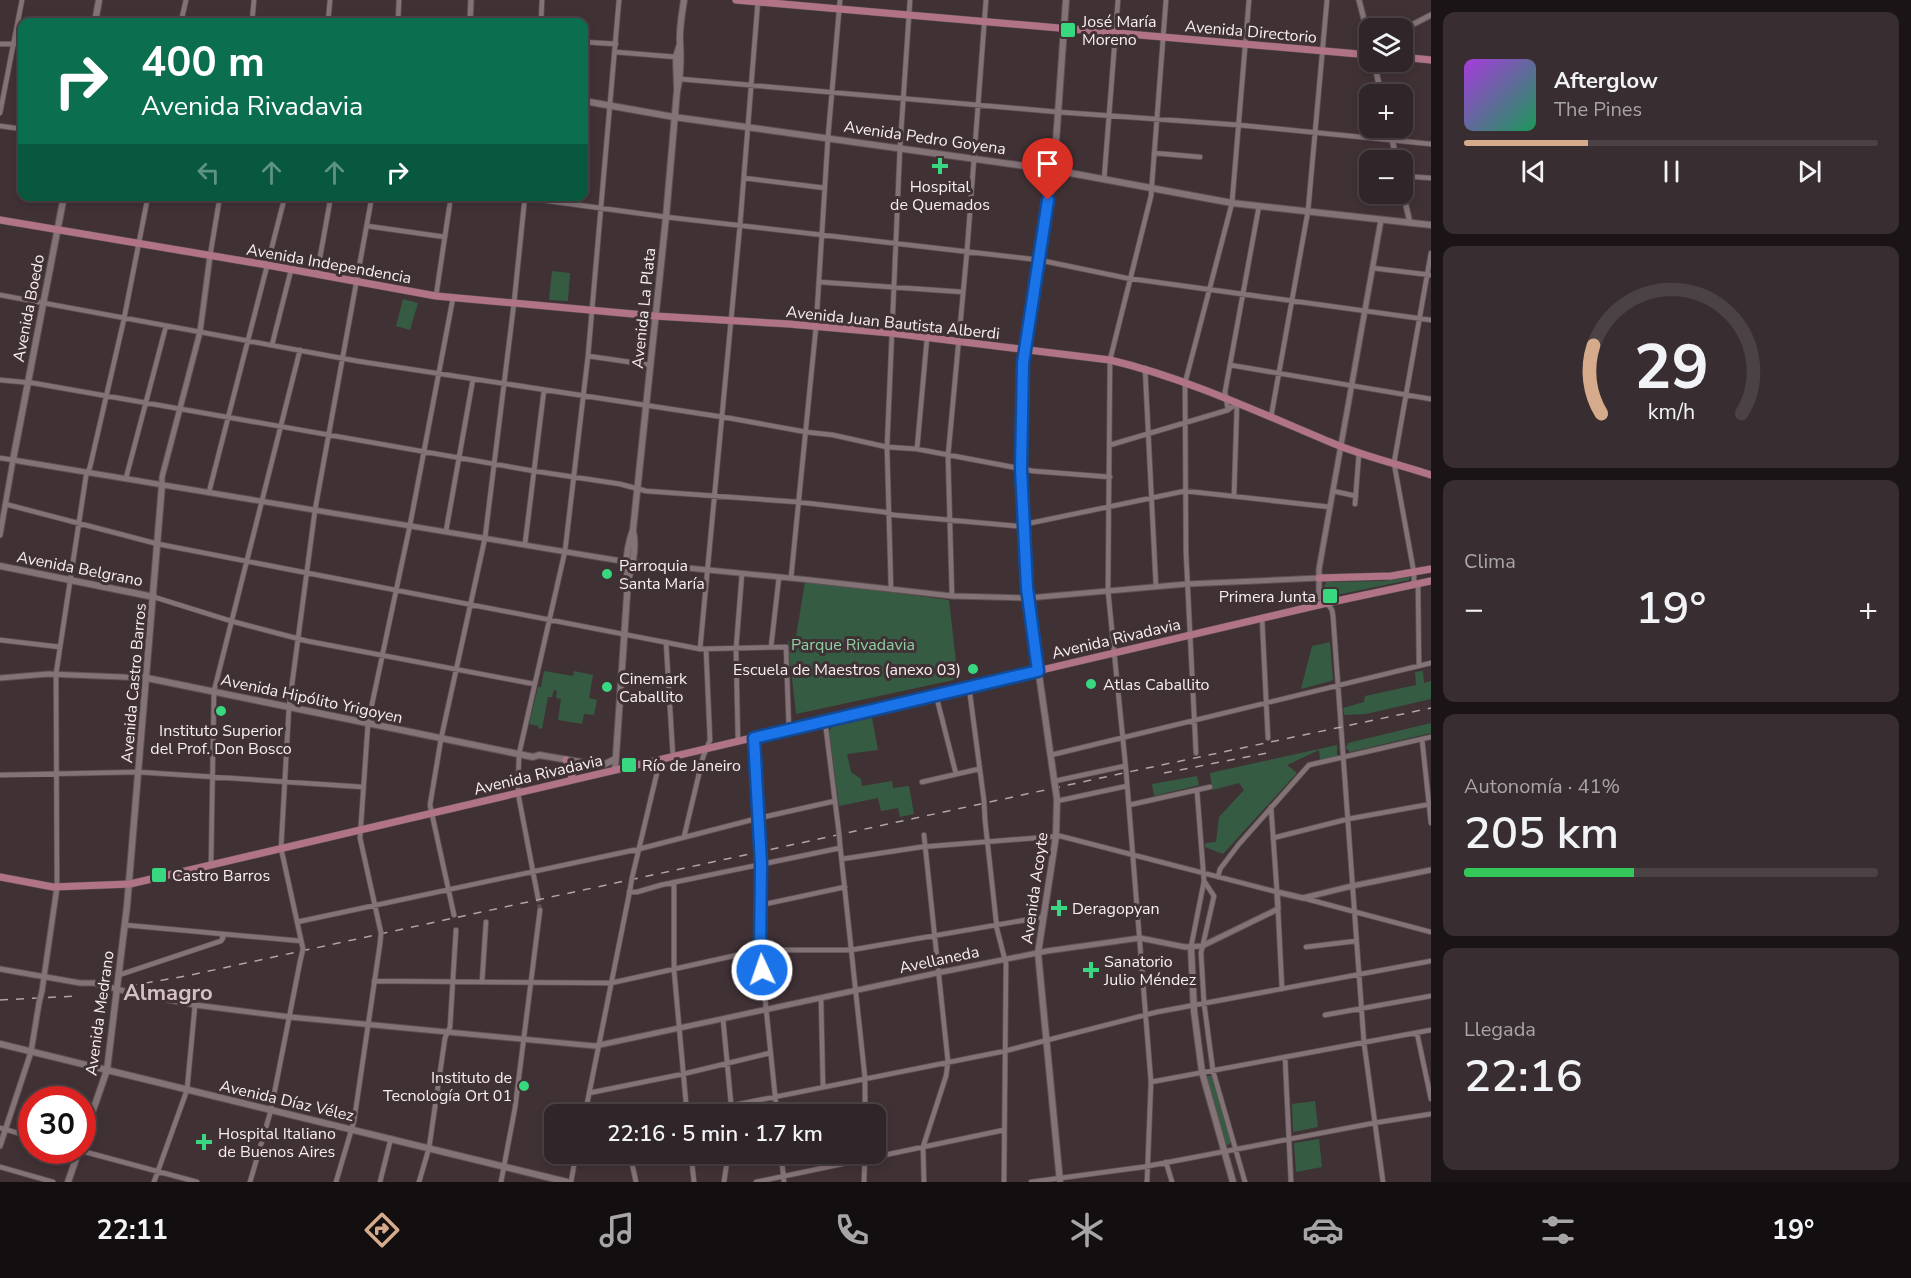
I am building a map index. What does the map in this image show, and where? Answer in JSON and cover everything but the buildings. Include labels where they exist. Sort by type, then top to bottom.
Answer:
[{"type":"main road","points":[[96,18],[99,0]]},
{"type":"main road","name":"Avenida La Plata","points":[[677,88],[680,79],[680,43],[684,0]]},
{"type":"main road","name":"Avenida Directorio","points":[[736,0],[1359,54]]},
{"type":"main road","name":"Avenida Acoyte","points":[[1059,1180],[1038,953],[1056,836],[1057,800],[1028,598],[1021,469],[1024,350],[1054,170],[1066,0]]},
{"type":"main road","name":"Avenida La Plata","points":[[615,770],[630,562],[629,540],[633,530],[666,217],[677,88],[676,59],[680,43]]},
{"type":"main road","points":[[1413,58],[1431,60]]},
{"type":"main road","points":[[676,59],[677,77],[680,79]]},
{"type":"main road","name":"Avenida Pedro Goyena","points":[[588,102],[674,117],[1054,170],[1232,203],[1311,211],[1364,220],[1431,225]]},
{"type":"main road","name":"Avenida Boedo","points":[[13,460],[63,201]]},
{"type":"main road","name":"Avenida Independencia","points":[[0,220],[436,296],[655,316]]},
{"type":"main road","name":"Avenida Juan Bautista Alberdi","points":[[655,316],[891,333],[1110,360],[1145,368],[1237,403],[1341,447],[1431,475]]},
{"type":"main road","name":"Avenida Castro Barros","points":[[130,884],[162,485]]},
{"type":"main road","name":"Avenida Belgrano","points":[[0,566],[154,597]]},
{"type":"main road","points":[[1318,578],[1391,576],[1431,570]]},
{"type":"main road","points":[[136,592],[150,590],[155,576]]},
{"type":"main road","name":"Avenida Rivadavia","points":[[0,877],[57,887],[130,884],[1189,635],[1431,581]]},
{"type":"main road","points":[[136,592],[150,602],[153,617]]},
{"type":"main road","name":"Avenida Hipólito Yrigoyen","points":[[147,678],[534,757],[539,755],[598,765],[615,759]]},
{"type":"main road","points":[[566,760],[573,768],[571,780]]},
{"type":"main road","name":"Avenida Medrano","points":[[96,1102],[107,1070],[130,884]]},
{"type":"main road","points":[[1191,947],[1194,1005],[1202,1072],[1233,1182]]},
{"type":"main road","name":"Avenida Díaz Vélez","points":[[0,1044],[569,1182]]},
{"type":"main road","points":[[69,1182],[75,1164]]},
{"type":"street","points":[[0,113],[22,0]]},
{"type":"street","points":[[182,18],[186,0]]},
{"type":"street","points":[[252,18],[254,0]]},
{"type":"street","points":[[328,18],[330,0]]},
{"type":"street","points":[[398,18],[399,0]]},
{"type":"street","points":[[470,18],[471,0]]},
{"type":"street","points":[[541,18],[542,0]]},
{"type":"street","points":[[538,898],[518,793],[519,754],[565,551],[588,356],[619,0]]},
{"type":"street","points":[[791,578],[816,327],[831,92],[840,0]]},
{"type":"street","points":[[891,589],[887,447],[900,147],[910,0]]},
{"type":"street","points":[[952,596],[948,456],[975,158],[986,0]]},
{"type":"street","points":[[1104,180],[1118,0]]},
{"type":"street","points":[[1147,1182],[1151,1082],[1129,806],[1108,591],[1110,360],[1152,188],[1166,0]]},
{"type":"street","points":[[1196,753],[1187,584],[1185,383],[1232,203],[1249,0]]},
{"type":"street","points":[[1271,417],[1311,211],[1314,133],[1327,0]]},
{"type":"street","points":[[1359,0],[1364,18]]},
{"type":"street","points":[[700,649],[749,126],[758,1]]},
{"type":"street","points":[[1413,24],[1431,15]]},
{"type":"street","points":[[588,42],[616,44]]},
{"type":"street","points":[[0,44],[18,44]]},
{"type":"street","points":[[615,52],[676,59]]},
{"type":"street","points":[[680,79],[1059,112],[1239,125],[1431,144]]},
{"type":"street","points":[[0,126],[18,128]]},
{"type":"street","points":[[1392,140],[1394,150]]},
{"type":"street","points":[[1154,153],[1200,157]]},
{"type":"street","points":[[1413,177],[1431,178]]},
{"type":"street","points":[[744,178],[825,188]]},
{"type":"street","points":[[0,1146],[3,1129],[31,1052],[57,887],[56,674],[79,523],[147,201]]},
{"type":"street","points":[[162,485],[162,477],[200,333],[219,201]]},
{"type":"street","points":[[209,492],[284,201]]},
{"type":"street","points":[[317,274],[330,201]]},
{"type":"street","points":[[250,1182],[271,1110],[303,949],[281,848],[289,707],[315,510],[371,201]]},
{"type":"street","points":[[436,296],[450,201]]},
{"type":"street","points":[[454,915],[430,806],[441,739],[485,538],[525,201]]},
{"type":"street","points":[[556,201],[666,217],[1039,260],[1131,279],[1431,320]]},
{"type":"street","points":[[1406,204],[1410,223]]},
{"type":"street","points":[[1228,410],[1225,392],[1259,206]]},
{"type":"street","points":[[1381,220],[1318,578],[1319,597],[1332,610],[1364,1043],[1383,1182]]},
{"type":"street","points":[[366,226],[445,237]]},
{"type":"street","points":[[1419,666],[1414,573],[1394,463],[1431,254]]},
{"type":"street","points":[[1372,268],[1429,275]]},
{"type":"street","points":[[272,345],[291,270]]},
{"type":"street","points":[[819,282],[963,292]]},
{"type":"street","points":[[0,295],[200,333],[440,374],[833,435],[887,447],[917,449],[1021,469],[1110,477]]},
{"type":"street","points":[[336,1182],[352,1129],[381,933],[360,838],[368,723],[425,452],[453,298]]},
{"type":"street","points":[[126,478],[166,326]]},
{"type":"street","points":[[917,449],[927,338]]},
{"type":"street","points":[[211,864],[214,691],[300,350]]},
{"type":"street","points":[[588,356],[650,364]]},
{"type":"street","points":[[1230,365],[1431,399]]},
{"type":"street","points":[[1145,368],[1156,587]]},
{"type":"street","points":[[446,531],[473,379]]},
{"type":"street","points":[[0,380],[27,382],[637,488],[798,502],[889,514],[1016,526],[1185,491],[1330,507]]},
{"type":"street","points":[[525,544],[543,390]]},
{"type":"street","points":[[1110,445],[1228,410],[1237,403]]},
{"type":"street","points":[[1234,496],[1237,403]]},
{"type":"street","points":[[1355,504],[1359,452]]},
{"type":"street","points":[[0,458],[630,562],[952,596],[1028,598],[1187,584],[1318,578]]},
{"type":"street","points":[[0,535],[13,460]]},
{"type":"street","points":[[1333,492],[1356,496]]},
{"type":"street","points":[[5,504],[158,544],[700,649],[786,647],[789,730]]},
{"type":"street","points":[[738,741],[736,649],[742,573]]},
{"type":"street","points":[[771,647],[779,577]]},
{"type":"street","points":[[154,597],[298,639],[534,684]]},
{"type":"street","points":[[1262,618],[1268,738]]},
{"type":"street","points":[[0,640],[60,647]]},
{"type":"street","points":[[666,642],[673,756]]},
{"type":"street","points":[[684,837],[703,758],[710,740],[706,649]]},
{"type":"street","points":[[1051,755],[1431,663]]},
{"type":"street","name":"Avenida Hipólito Yrigoyen","points":[[0,678],[56,674],[147,678]]},
{"type":"street","points":[[969,687],[984,801],[996,924],[1006,960],[1004,1182]]},
{"type":"street","points":[[936,695],[956,774]]},
{"type":"street","points":[[825,721],[845,887],[866,1104]]},
{"type":"street","points":[[1218,877],[1220,869],[1239,844],[1309,765],[1431,737]]},
{"type":"street","points":[[754,738],[761,863],[760,950],[776,1104]]},
{"type":"street","points":[[1422,739],[1431,823]]},
{"type":"street","points":[[587,1104],[629,891],[660,760]]},
{"type":"street","points":[[1055,784],[1125,768]]},
{"type":"street","points":[[922,782],[980,769]]},
{"type":"street","points":[[0,775],[138,772],[363,787]]},
{"type":"street","points":[[1057,800],[1127,784]]},
{"type":"street","points":[[1129,806],[1210,788]]},
{"type":"street","points":[[1191,947],[1204,881],[1197,791]]},
{"type":"street","points":[[297,922],[639,849],[835,801]]},
{"type":"street","points":[[1274,838],[1348,819],[1430,804]]},
{"type":"street","points":[[1271,807],[1282,989]]},
{"type":"street","points":[[924,835],[948,1062],[946,1076],[923,1147],[924,1182]]},
{"type":"street","points":[[842,859],[925,847],[1069,836],[1431,932]]},
{"type":"street","points":[[629,891],[637,892],[840,847]]},
{"type":"street","points":[[1303,898],[1431,870]]},
{"type":"street","points":[[1204,881],[1214,896],[1202,946],[1204,1003],[1213,1071],[1245,1182]]},
{"type":"street","points":[[674,882],[674,970],[687,1104]]},
{"type":"street","points":[[761,905],[845,887]]},
{"type":"street","name":"Avellaneda","points":[[0,969],[80,983],[94,983],[117,990],[195,1005],[290,1017],[600,1045],[1038,953],[1140,938],[1191,947],[1202,946],[1278,909]]},
{"type":"street","points":[[501,1182],[524,1039],[540,910]]},
{"type":"street","points":[[374,981],[611,983],[760,950],[851,950],[1043,917]]},
{"type":"street","points":[[482,982],[486,922]]},
{"type":"street","points":[[124,925],[301,941]]},
{"type":"street","points":[[419,1182],[429,1148],[445,1038],[450,1027],[456,930]]},
{"type":"street","points":[[119,975],[221,941],[223,938],[221,934]]},
{"type":"street","points":[[1306,947],[1356,941]]},
{"type":"street","points":[[743,1104],[1005,1051],[1145,1015],[1431,961]]},
{"type":"street","points":[[1325,1015],[1431,996]]},
{"type":"street","points":[[821,998],[823,1087]]},
{"type":"street","points":[[153,1182],[187,1090],[195,1005]]},
{"type":"street","points":[[723,1019],[732,1104]]},
{"type":"street","points":[[1151,1082],[1431,1030]]},
{"type":"street","points":[[1417,1033],[1431,1099]]},
{"type":"street","points":[[589,1093],[770,1053]]},
{"type":"street","points":[[1285,1057],[1291,1182]]},
{"type":"street","points":[[1032,1182],[1059,1180],[1149,1165],[1431,1114]]},
{"type":"street","points":[[3,1129],[18,1133]]},
{"type":"street","points":[[886,1153],[1004,1130]]},
{"type":"street","points":[[380,1182],[392,1138]]},
{"type":"street","points":[[96,1155],[197,1182]]},
{"type":"street","points":[[1166,1162],[1172,1182]]},
{"type":"street","points":[[569,1182],[574,1164]]},
{"type":"street","points":[[632,1164],[636,1182]]},
{"type":"street","points":[[692,1164],[694,1182]]},
{"type":"street","points":[[724,1182],[727,1164]]},
{"type":"street","points":[[782,1164],[784,1179]]},
{"type":"street","points":[[756,1182],[784,1179],[837,1164]]},
{"type":"street","points":[[864,1182],[865,1164]]},
{"type":"street","points":[[0,1167],[53,1182]]},
{"type":"green space","points":[[552,271],[570,273],[568,301],[549,300]]},
{"type":"green space","points":[[403,299],[418,303],[410,330],[396,326]]},
{"type":"green space","points":[[1411,577],[1409,580],[1327,597],[1322,593],[1326,582],[1383,581]]},
{"type":"green space","name":"Parque Rivadavia","points":[[805,581],[949,600],[958,679],[796,714],[788,642],[796,637]]},
{"type":"green space","points":[[1330,642],[1333,679],[1301,689],[1312,646]]},
{"type":"green space","points":[[544,671],[573,676],[574,671],[593,675],[589,698],[597,700],[594,715],[584,714],[582,724],[558,720],[561,699],[556,698],[557,691],[554,690],[552,697],[548,697],[542,729],[529,724]]},
{"type":"green space","points":[[1423,671],[1424,683],[1431,681],[1431,699],[1366,714],[1344,715],[1343,708],[1364,702],[1365,696],[1416,685],[1415,672]]},
{"type":"green space","points":[[872,718],[878,750],[847,754],[851,772],[861,779],[862,786],[892,781],[893,788],[909,786],[914,814],[900,817],[898,808],[881,811],[878,798],[839,806],[829,731],[832,727]]},
{"type":"green space","points":[[1431,723],[1431,733],[1350,752],[1346,748],[1348,743]]},
{"type":"green space","points":[[1337,745],[1337,757],[1320,760],[1319,750],[1287,765],[1297,773],[1223,854],[1205,847],[1205,843],[1216,842],[1219,817],[1244,790],[1239,783],[1212,790],[1210,773]]},
{"type":"green space","points":[[1197,776],[1199,785],[1154,796],[1152,784]]},
{"type":"green space","points":[[1212,1075],[1231,1142],[1229,1145],[1225,1144],[1206,1077]]},
{"type":"green space","points":[[1315,1101],[1318,1127],[1293,1132],[1292,1104]]},
{"type":"green space","points":[[1319,1139],[1322,1167],[1296,1172],[1294,1143]]},
{"type":"tunnel","points":[[538,898],[540,910]]},
{"type":"railway","points":[[129,986],[186,976],[1431,708]]},
{"type":"railway","points":[[1164,773],[1267,753]]},
{"type":"railway","points":[[0,1000],[77,996]]},
{"type":"place","name":"José María Moreno","points":[[1068,30]]},
{"type":"place","name":"Hospital de Quemados","points":[[940,166]]},
{"type":"place","name":"Parroquia Santa María","points":[[607,574]]},
{"type":"place","name":"Primera Junta","points":[[1330,596]]},
{"type":"place","name":"Escuela de Maestros (anexo 03)","points":[[973,669]]},
{"type":"place","name":"Atlas Caballito","points":[[1091,684]]},
{"type":"place","name":"Cinemark Caballito","points":[[607,687]]},
{"type":"place","name":"Instituto Superior del Prof. Don Bosco","points":[[221,711]]},
{"type":"place","name":"Río de Janeiro","points":[[629,765]]},
{"type":"place","name":"Castro Barros","points":[[159,875]]},
{"type":"place","name":"Deragopyan","points":[[1059,908]]},
{"type":"place","name":"Sanatorio Julio Méndez","points":[[1091,970]]},
{"type":"place","name":"Instituto de Tecnología Ort 01","points":[[524,1086]]},
{"type":"place","name":"Hospital Italiano de Buenos Aires","points":[[204,1142]]},
{"type":"district","name":"Almagro","points":[[168,992]]},
{"type":"route","points":[[762,970],[760,950],[761,864],[754,738],[1038,671],[1027,588],[1021,469],[1023,363],[1048,200]]}]
